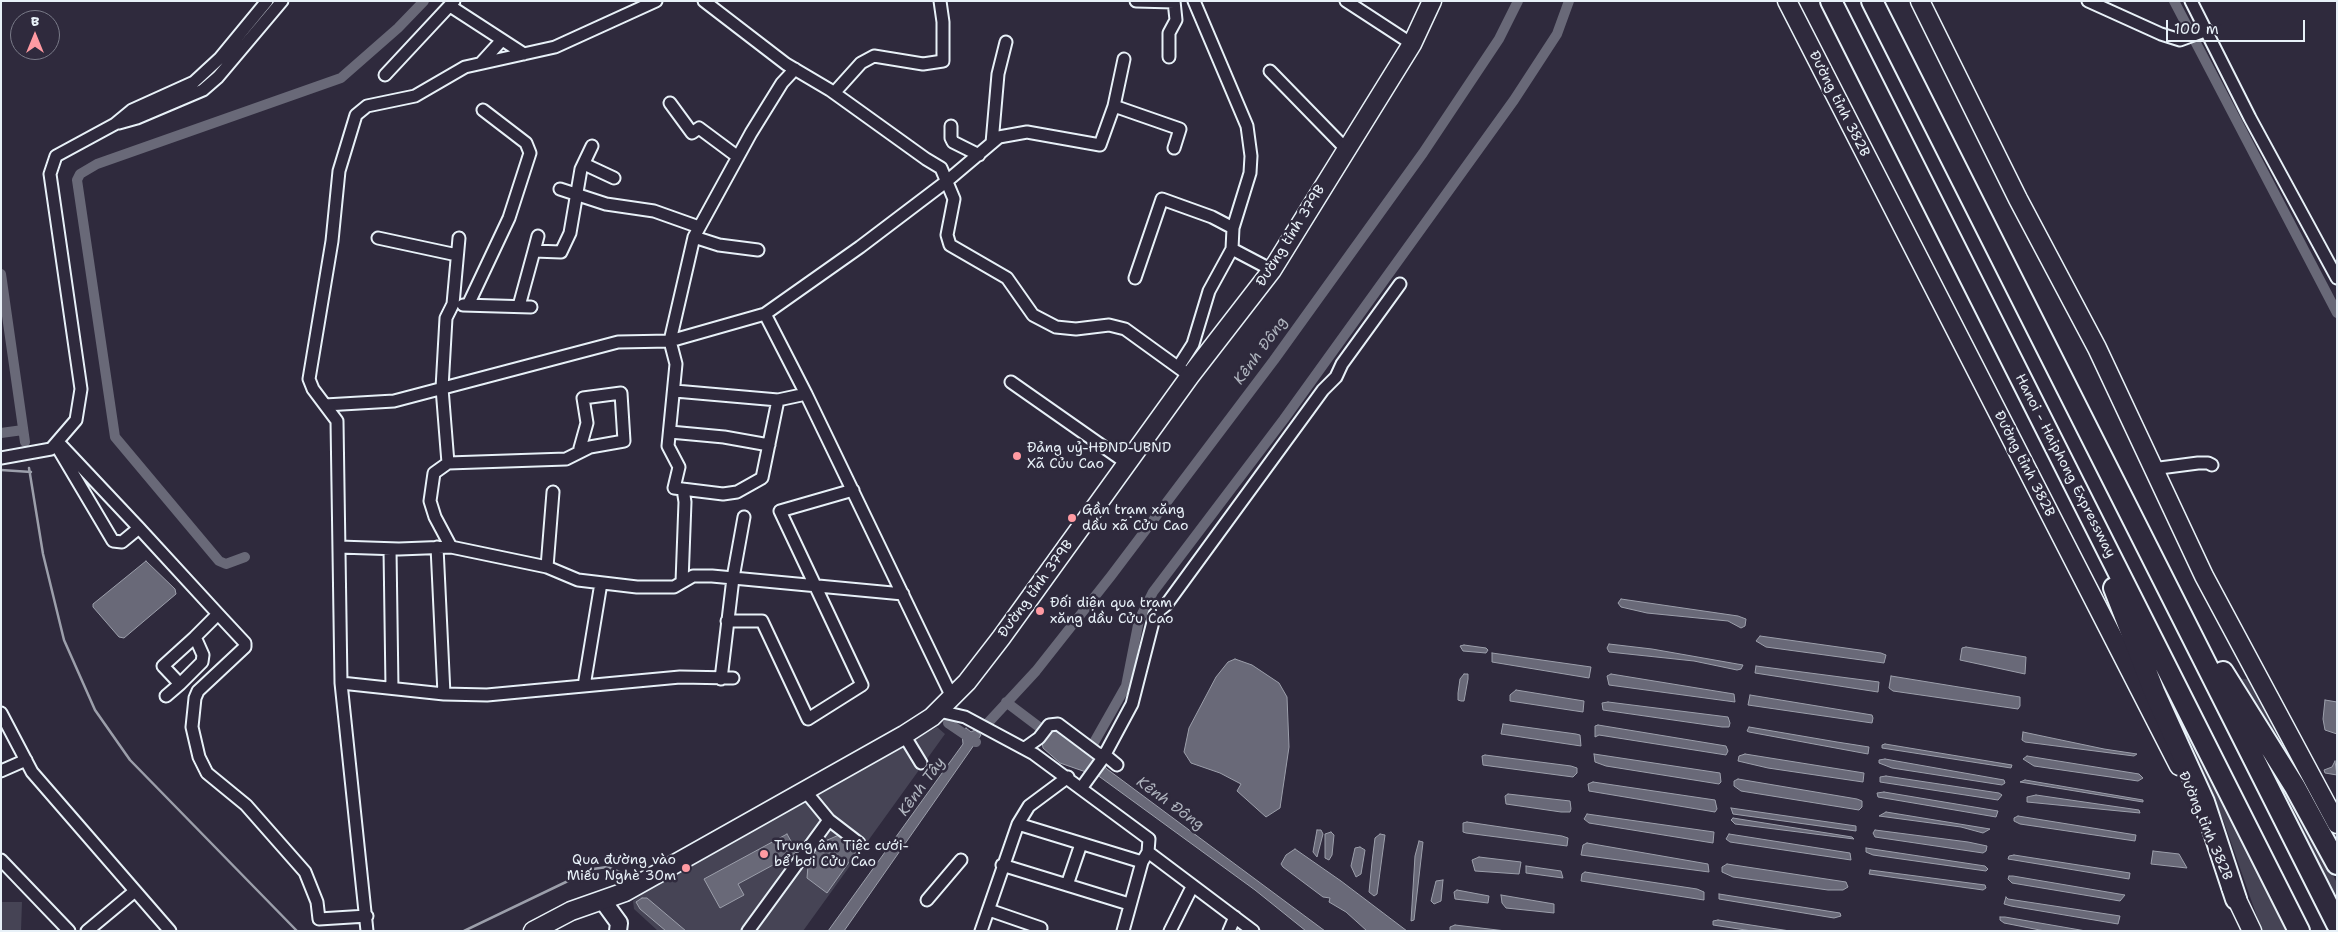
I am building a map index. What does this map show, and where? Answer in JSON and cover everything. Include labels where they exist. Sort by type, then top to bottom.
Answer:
[{"type":"highway","name":"Hanoi - Haiphong Expressway","points":[[1831,1],[2298,931]]},
{"type":"highway","points":[[1872,1],[2337,924]]},
{"type":"highway","points":[[1881,1],[2178,589],[2221,668],[2295,788],[2337,864]]},
{"type":"highway","points":[[1939,215],[2008,369],[2101,555],[2155,694],[2204,802],[2236,899]]},
{"type":"main road","name":"Đường tỉnh 379B","points":[[532,931],[571,911],[625,892],[806,792],[924,723],[939,711],[967,682],[1001,638],[1128,464],[1184,371],[1272,270],[1412,44],[1432,1]]},
{"type":"main road","name":"Đường tỉnh 382B","points":[[1787,1],[2182,772],[2236,899],[2252,931]]},
{"type":"main road","points":[[1920,1],[2018,199],[2097,348],[2152,469],[2204,576],[2337,824]]},
{"type":"main road","points":[[603,901],[623,928]]},
{"type":"street","points":[[1,458],[51,449],[76,420],[81,389],[50,174],[56,156],[115,124],[132,110],[194,82],[220,58],[267,1]]},
{"type":"street","points":[[115,124],[137,118],[203,90],[218,77],[282,1]]},
{"type":"street","points":[[367,931],[367,916],[341,683],[337,421],[313,389],[310,379],[332,240],[338,171],[356,115],[368,106],[415,96],[465,67],[555,47],[656,1]]},
{"type":"street","points":[[704,1],[795,69],[834,93],[941,168],[954,199],[947,235],[950,245],[1007,278],[1033,315],[1056,326],[1076,328],[1109,325],[1125,329],[1184,371],[1209,292],[1232,248],[1233,228],[1250,173],[1251,156],[1248,126],[1194,1]]},
{"type":"street","points":[[834,93],[861,63],[874,56],[923,64],[943,61],[943,22],[940,1]]},
{"type":"street","points":[[1136,1],[1174,2],[1176,20],[1168,33],[1169,57]]},
{"type":"street","points":[[1346,1],[1412,44]]},
{"type":"street","points":[[2088,1],[2161,34],[2180,40],[2204,31]]},
{"type":"street","points":[[2191,1],[2204,31],[2337,278]]},
{"type":"street","points":[[385,75],[452,3],[524,54]]},
{"type":"street","points":[[481,64],[502,40]]},
{"type":"street","points":[[992,143],[998,74],[1006,42]]},
{"type":"street","points":[[325,405],[394,401],[618,342],[670,340],[765,314],[860,247],[947,181],[1000,137],[1027,132],[1100,145],[1114,106],[1124,59]]},
{"type":"street","points":[[778,400],[762,478],[737,492],[723,494],[674,488],[679,467],[668,446],[675,391],[676,364],[670,340],[697,232],[738,157],[782,83],[795,69]]},
{"type":"street","points":[[1270,71],[1346,149]]},
{"type":"street","points":[[670,103],[692,133],[699,128],[738,157]]},
{"type":"street","points":[[1114,106],[1180,129],[1174,148]]},
{"type":"street","points":[[468,305],[509,218],[530,153],[526,143],[483,110]]},
{"type":"street","points":[[951,126],[953,142],[980,155]]},
{"type":"street","points":[[534,251],[562,252],[570,232],[575,194],[584,164],[592,146]]},
{"type":"street","points":[[584,164],[614,178]]},
{"type":"street","points":[[560,189],[606,204],[654,211],[719,245],[758,250]]},
{"type":"street","points":[[1135,278],[1162,200],[1212,217],[1233,228]]},
{"type":"street","points":[[454,304],[525,306],[538,236]]},
{"type":"street","points":[[378,238],[457,255]]},
{"type":"street","points":[[448,462],[442,388],[446,318],[454,304],[458,238]]},
{"type":"street","points":[[1232,248],[1272,270]]},
{"type":"street","points":[[1082,787],[1104,757],[1132,704],[1155,614],[1166,605],[1323,390],[1336,376],[1342,364],[1400,284]]},
{"type":"street","points":[[765,314],[853,490],[952,696]]},
{"type":"street","points":[[1011,382],[1128,464]]},
{"type":"street","points":[[675,391],[778,400],[806,394]]},
{"type":"street","points":[[451,547],[435,518],[430,501],[434,472],[448,462],[566,459],[590,447],[624,441],[621,393],[583,398],[587,423],[580,448]]},
{"type":"street","points":[[670,432],[724,437],[769,445]]},
{"type":"street","points":[[58,442],[59,450],[113,541],[122,542],[139,528]]},
{"type":"street","points":[[58,442],[245,642],[245,647],[198,691],[194,698],[192,727],[199,757],[207,774],[246,805],[305,872],[317,902],[318,925],[367,916]]},
{"type":"street","points":[[2152,469],[2198,463],[2212,465]]},
{"type":"street","points":[[682,582],[685,502],[683,489]]},
{"type":"street","points":[[727,621],[762,621],[808,719],[862,685],[780,510],[853,490]]},
{"type":"street","points":[[546,567],[553,492]]},
{"type":"street","points":[[721,679],[733,578],[744,517]]},
{"type":"street","points":[[438,547],[444,694]]},
{"type":"street","points":[[338,548],[451,547],[546,567],[578,580],[636,587],[674,587],[693,576],[903,594]]},
{"type":"street","points":[[390,549],[392,688]]},
{"type":"street","points":[[584,686],[600,583]]},
{"type":"street","points":[[180,684],[163,666],[218,614]]},
{"type":"street","points":[[166,696],[202,662],[203,654],[195,637]]},
{"type":"street","points":[[341,683],[444,694],[487,695],[680,677],[733,678]]},
{"type":"street","points":[[939,711],[965,717],[994,734],[1025,748],[1082,787],[1149,839],[1148,852],[1142,862],[1123,931]]},
{"type":"street","points":[[1,713],[32,772],[170,931]]},
{"type":"street","points":[[1025,748],[1039,738],[1050,725],[1058,724],[1098,754],[1117,765]]},
{"type":"street","points":[[904,735],[921,763]]},
{"type":"street","points":[[1,771],[26,760]]},
{"type":"street","points":[[981,931],[1002,865],[1018,824],[1029,806],[1068,777]]},
{"type":"street","points":[[806,792],[829,820],[859,843]]},
{"type":"street","points":[[748,931],[829,820]]},
{"type":"street","points":[[1018,824],[1142,862]]},
{"type":"street","points":[[1067,885],[1081,844]]},
{"type":"street","points":[[1148,852],[1253,931]]},
{"type":"street","points":[[1,860],[70,931]]},
{"type":"street","points":[[927,900],[962,860]]},
{"type":"street","points":[[1002,865],[1129,904]]},
{"type":"street","points":[[1170,931],[1192,886]]},
{"type":"street","points":[[87,931],[135,891]]},
{"type":"street","points":[[989,910],[1040,928]]},
{"type":"street","points":[[1229,931],[1235,917]]},
{"type":"shaded area","points":[[2154,666],[2164,668],[2297,931],[2262,931],[2224,822]]},
{"type":"shaded area","points":[[2234,678],[2254,680],[2337,836],[2337,851]]},
{"type":"shaded area","points":[[2231,703],[2293,797],[2333,875],[2337,883],[2337,914]]},
{"type":"shaded area","points":[[937,727],[945,734],[803,931],[658,931],[634,909],[633,901],[658,883]]},
{"type":"shaded area","points":[[1,902],[22,902],[21,931],[1,931]]},
{"type":"water","points":[[146,561],[175,589],[176,594],[124,638],[119,637],[93,607],[93,604]]},
{"type":"water","points":[[1621,599],[1738,616],[1746,619],[1745,626],[1741,628],[1728,621],[1647,613],[1621,607],[1618,603]]},
{"type":"water","points":[[1760,636],[1886,655],[1884,663],[1766,647],[1756,641]]},
{"type":"water","points":[[1609,644],[1652,649],[1743,665],[1741,669],[1737,670],[1694,661],[1609,652],[1607,648]]},
{"type":"water","points":[[1460,646],[1486,648],[1488,650],[1486,653],[1463,651]]},
{"type":"water","points":[[1966,647],[2026,657],[2025,674],[1960,660],[1962,648]]},
{"type":"water","points":[[1492,653],[1591,667],[1589,678],[1492,662]]},
{"type":"water","points":[[1235,659],[1252,665],[1279,683],[1287,697],[1289,747],[1280,808],[1266,817],[1237,791],[1241,784],[1220,773],[1191,763],[1184,752],[1189,728],[1216,677],[1228,662]]},
{"type":"water","points":[[1756,666],[1879,682],[1878,692],[1755,673]]},
{"type":"water","points":[[1464,674],[1468,674],[1468,679],[1464,701],[1461,701],[1458,700],[1458,693],[1460,679]]},
{"type":"water","points":[[1611,674],[1734,694],[1735,702],[1609,685],[1607,676]]},
{"type":"water","points":[[1891,676],[2020,697],[2020,706],[2018,709],[1893,691],[1889,688]]},
{"type":"water","points":[[1516,690],[1584,701],[1583,712],[1510,701],[1510,695]]},
{"type":"water","points":[[1750,695],[1872,715],[1872,723],[1748,705]]},
{"type":"water","points":[[2325,700],[2337,702],[2337,734],[2325,730],[2323,719]]},
{"type":"water","points":[[1608,702],[1728,717],[1730,723],[1729,727],[1722,727],[1603,710],[1602,703]]},
{"type":"water","points":[[1503,724],[1580,735],[1581,746],[1501,734]]},
{"type":"water","points":[[1595,726],[1726,746],[1728,751],[1726,755],[1599,735],[1595,737]]},
{"type":"water","points":[[1049,727],[1098,759],[1107,769],[1325,931],[1306,931],[1255,890],[1089,769],[1086,772],[1060,763],[1043,748],[1042,741]]},
{"type":"water","points":[[1749,727],[1869,747],[1868,754],[1749,732],[1747,731]]},
{"type":"water","points":[[966,728],[971,732],[975,730],[981,735],[844,931],[828,931],[963,744],[962,734]]},
{"type":"water","points":[[2023,732],[2137,754],[2134,756],[2025,742],[2022,740]]},
{"type":"water","points":[[1882,745],[2012,765],[2011,768],[1882,748]]},
{"type":"water","points":[[1594,754],[1720,773],[1721,782],[1719,784],[1606,766],[1595,762]]},
{"type":"water","points":[[1745,754],[1864,773],[1863,782],[1768,768],[1738,761],[1739,756]]},
{"type":"water","points":[[1482,756],[1571,766],[1577,768],[1577,773],[1573,777],[1483,765]]},
{"type":"water","points":[[2027,756],[2139,774],[2143,778],[2138,781],[2034,766],[2023,759]]},
{"type":"water","points":[[1885,759],[2004,780],[2005,783],[2002,785],[1892,768],[1879,763],[1879,760]]},
{"type":"water","points":[[2335,761],[2337,775],[2325,773],[2324,770],[2332,767]]},
{"type":"water","points":[[1886,776],[2002,795],[1998,800],[1880,782],[1880,777]]},
{"type":"water","points":[[1738,779],[1857,799],[1862,801],[1862,807],[1859,810],[1741,791],[1734,786],[1734,781]]},
{"type":"water","points":[[2025,780],[2143,800],[2143,802],[2020,782]]},
{"type":"water","points":[[1593,782],[1715,800],[1717,809],[1715,812],[1589,791],[1588,784]]},
{"type":"water","points":[[1884,792],[1998,811],[1996,817],[1878,797],[1877,793]]},
{"type":"water","points":[[1508,794],[1570,801],[1571,809],[1570,812],[1561,812],[1506,804],[1505,796]]},
{"type":"water","points":[[2036,795],[2139,810],[2140,813],[2027,802],[2027,797]]},
{"type":"water","points":[[1731,808],[1856,826],[1856,831],[1733,814]]},
{"type":"water","points":[[1886,812],[1990,829],[1983,833],[1961,827],[1879,816]]},
{"type":"water","points":[[1587,814],[1714,832],[1713,843],[1589,823],[1584,819]]},
{"type":"water","points":[[2018,816],[2136,835],[2135,841],[2020,824],[2014,821],[2014,818]]},
{"type":"water","points":[[1733,818],[1852,837],[1854,839],[1735,824],[1731,820]]},
{"type":"water","points":[[1467,822],[1562,836],[1568,838],[1567,846],[1466,833],[1463,832],[1463,823]]},
{"type":"water","points":[[1317,830],[1321,830],[1323,834],[1317,857],[1313,852]]},
{"type":"water","points":[[1875,830],[1987,846],[1986,851],[1983,853],[1875,837],[1873,833]]},
{"type":"water","points":[[1331,832],[1334,835],[1332,855],[1329,860],[1325,858],[1325,834]]},
{"type":"water","points":[[787,834],[797,852],[738,884],[744,895],[720,908],[704,879]]},
{"type":"water","points":[[1380,834],[1385,835],[1377,894],[1374,896],[1369,892],[1375,838]]},
{"type":"water","points":[[1729,834],[1850,853],[1851,860],[1730,842],[1726,839]]},
{"type":"water","points":[[839,835],[859,848],[827,893],[807,878],[808,866],[816,849],[825,841]]},
{"type":"water","points":[[1419,841],[1423,842],[1414,920],[1411,921],[1415,856]]},
{"type":"water","points":[[1587,843],[1708,864],[1709,872],[1581,855],[1583,845]]},
{"type":"water","points":[[1360,847],[1365,850],[1361,874],[1356,877],[1351,866],[1355,848]]},
{"type":"water","points":[[1866,848],[1985,866],[1988,869],[1986,871],[1873,855],[1866,852]]},
{"type":"water","points":[[1295,849],[1407,931],[1367,931],[1346,912],[1329,902],[1330,898],[1323,897],[1283,867],[1281,864],[1286,855]]},
{"type":"water","points":[[2153,851],[2179,854],[2187,868],[2151,864]]},
{"type":"water","points":[[2014,855],[2130,873],[2129,879],[2008,859],[2009,856]]},
{"type":"water","points":[[1479,857],[1521,862],[1519,874],[1475,871],[1472,860]]},
{"type":"water","points":[[1727,864],[1846,882],[1848,887],[1843,890],[1828,890],[1733,877],[1722,872],[1722,867]]},
{"type":"water","points":[[1526,866],[1561,871],[1563,878],[1526,873]]},
{"type":"water","points":[[1870,870],[1985,885],[1986,888],[1983,890],[1869,874]]},
{"type":"water","points":[[1585,872],[1697,889],[1704,892],[1704,900],[1581,881],[1582,874]]},
{"type":"water","points":[[2009,876],[2125,895],[2120,901],[2012,883],[2008,879]]},
{"type":"water","points":[[1443,880],[1441,901],[1434,904],[1431,901],[1436,881]]},
{"type":"water","points":[[1457,890],[1489,896],[1488,903],[1455,899],[1454,892]]},
{"type":"water","points":[[1719,894],[1840,913],[1841,916],[1834,918],[1719,899]]},
{"type":"water","points":[[1501,895],[1554,904],[1554,913],[1506,908],[1502,903]]},
{"type":"water","points":[[2006,897],[2008,899],[2120,916],[2118,924],[2011,906],[2004,904]]},
{"type":"water","points":[[642,898],[647,898],[686,931],[666,931],[640,909],[636,902]]},
{"type":"water","points":[[2000,917],[2086,931],[2045,931],[2004,923],[2000,920]]},
{"type":"water","points":[[1718,920],[1790,931],[1752,931],[1713,925],[1713,921]]},
{"type":"water","points":[[1455,925],[1506,931],[1450,931],[1450,927]]},
{"type":"waterway","points":[[245,557],[226,564],[219,561],[115,437],[77,180],[80,174],[97,164],[341,78],[398,28],[424,1]]},
{"type":"waterway","name":"Kênh Đông","points":[[986,725],[1036,671],[1111,576],[1274,360],[1423,153],[1499,39],[1518,1]]},
{"type":"waterway","points":[[1092,746],[1126,686],[1139,620],[1153,592],[1284,419],[1514,100],[1557,34],[1569,1]]},
{"type":"waterway","points":[[2174,1],[2337,313]]},
{"type":"waterway","points":[[1,274],[25,442]]},
{"type":"waterway","points":[[1,433],[23,430]]},
{"type":"waterway","points":[[29,468],[43,554],[64,640],[95,710],[130,760],[297,931]]},
{"type":"waterway","points":[[1,470],[31,472]]},
{"type":"waterway","name":"Kênh Đông","points":[[1006,702],[1051,736]]},
{"type":"waterway","points":[[952,719],[948,723],[976,742]]},
{"type":"waterway","points":[[464,931],[593,869],[607,867],[622,873]]},
{"type":"place","name":"Đảng uỷ-HĐND-UBND Xã Củu Cao","points":[[1017,456]]},
{"type":"place","name":"Gần trạm xăng dầu xã Cửu Cao","points":[[1072,518]]},
{"type":"place","name":"Đối diện qua trạm xăng dầu Cửu Cao","points":[[1040,611]]},
{"type":"place","name":"Trung âm Tiệc cưới- bể bơi Cửu Cao","points":[[764,854]]},
{"type":"place","name":"Qua đường vào Miếu Nghè 30m","points":[[686,868]]},
{"type":"water label","name":"Kênh Tây","points":[[922,787]]}]
